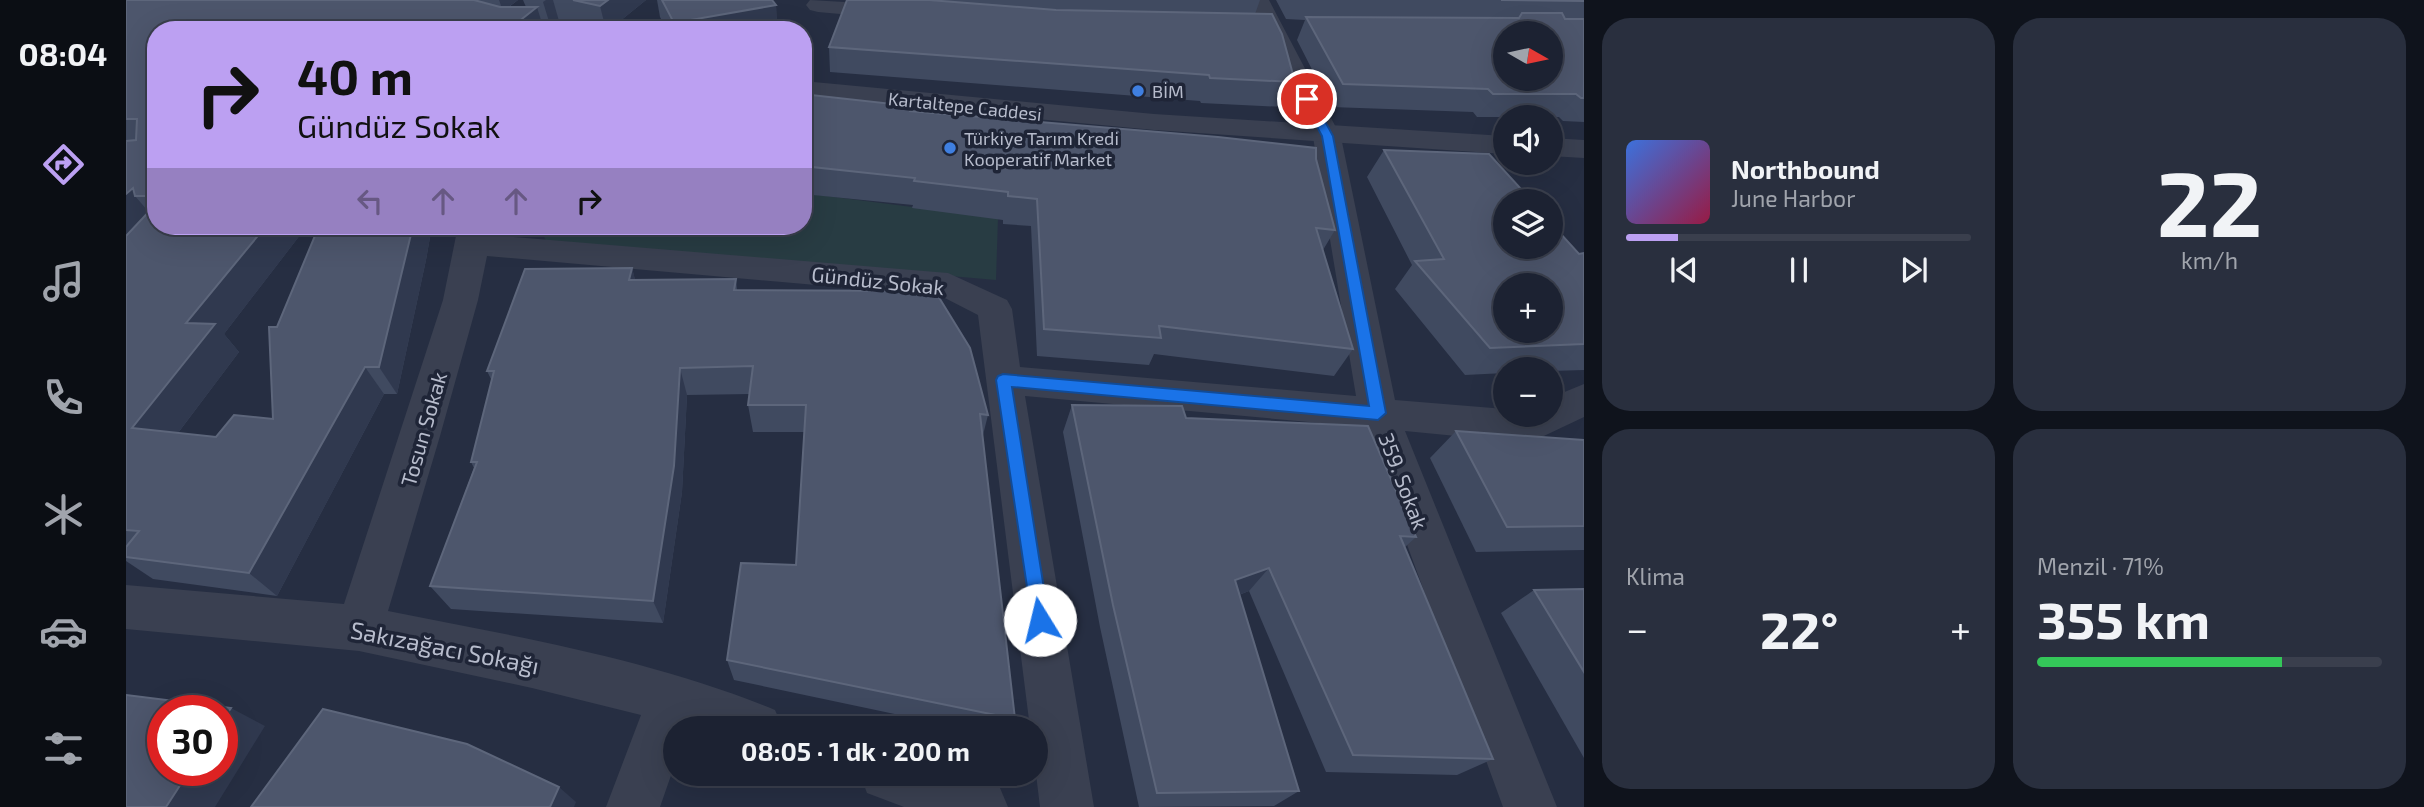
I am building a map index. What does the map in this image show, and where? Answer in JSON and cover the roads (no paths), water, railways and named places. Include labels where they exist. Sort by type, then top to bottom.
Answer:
[{"type":"street","points":[[816,9],[914,13]]},
{"type":"street","name":"359. Sokak","points":[[1268,22],[1328,136],[1378,413],[1530,807]]},
{"type":"street","name":"Kartaltepe Caddesi","points":[[812,90],[1035,113],[1328,136],[1493,144]]},
{"type":"street","points":[[1563,148],[1584,149]]},
{"type":"street","name":"Gündüz Sokak","points":[[474,235],[948,285],[995,309],[1003,380]]},
{"type":"street","name":"Tosun Sokak","points":[[359,628],[396,524],[474,235]]},
{"type":"street","points":[[1067,807],[1003,380],[1530,427],[1584,399]]},
{"type":"street","name":"Sakızağacı Sokağı","points":[[126,607],[359,628],[532,664],[673,698],[723,716]]},
{"type":"street","points":[[633,807],[673,698]]},
{"type":"street","points":[[921,786],[981,807]]},
{"type":"place","name":"BİM","points":[[1138,91]]},
{"type":"place","name":"Türkiye Tarım Kredi Kooperatif Market","points":[[950,148]]}]
